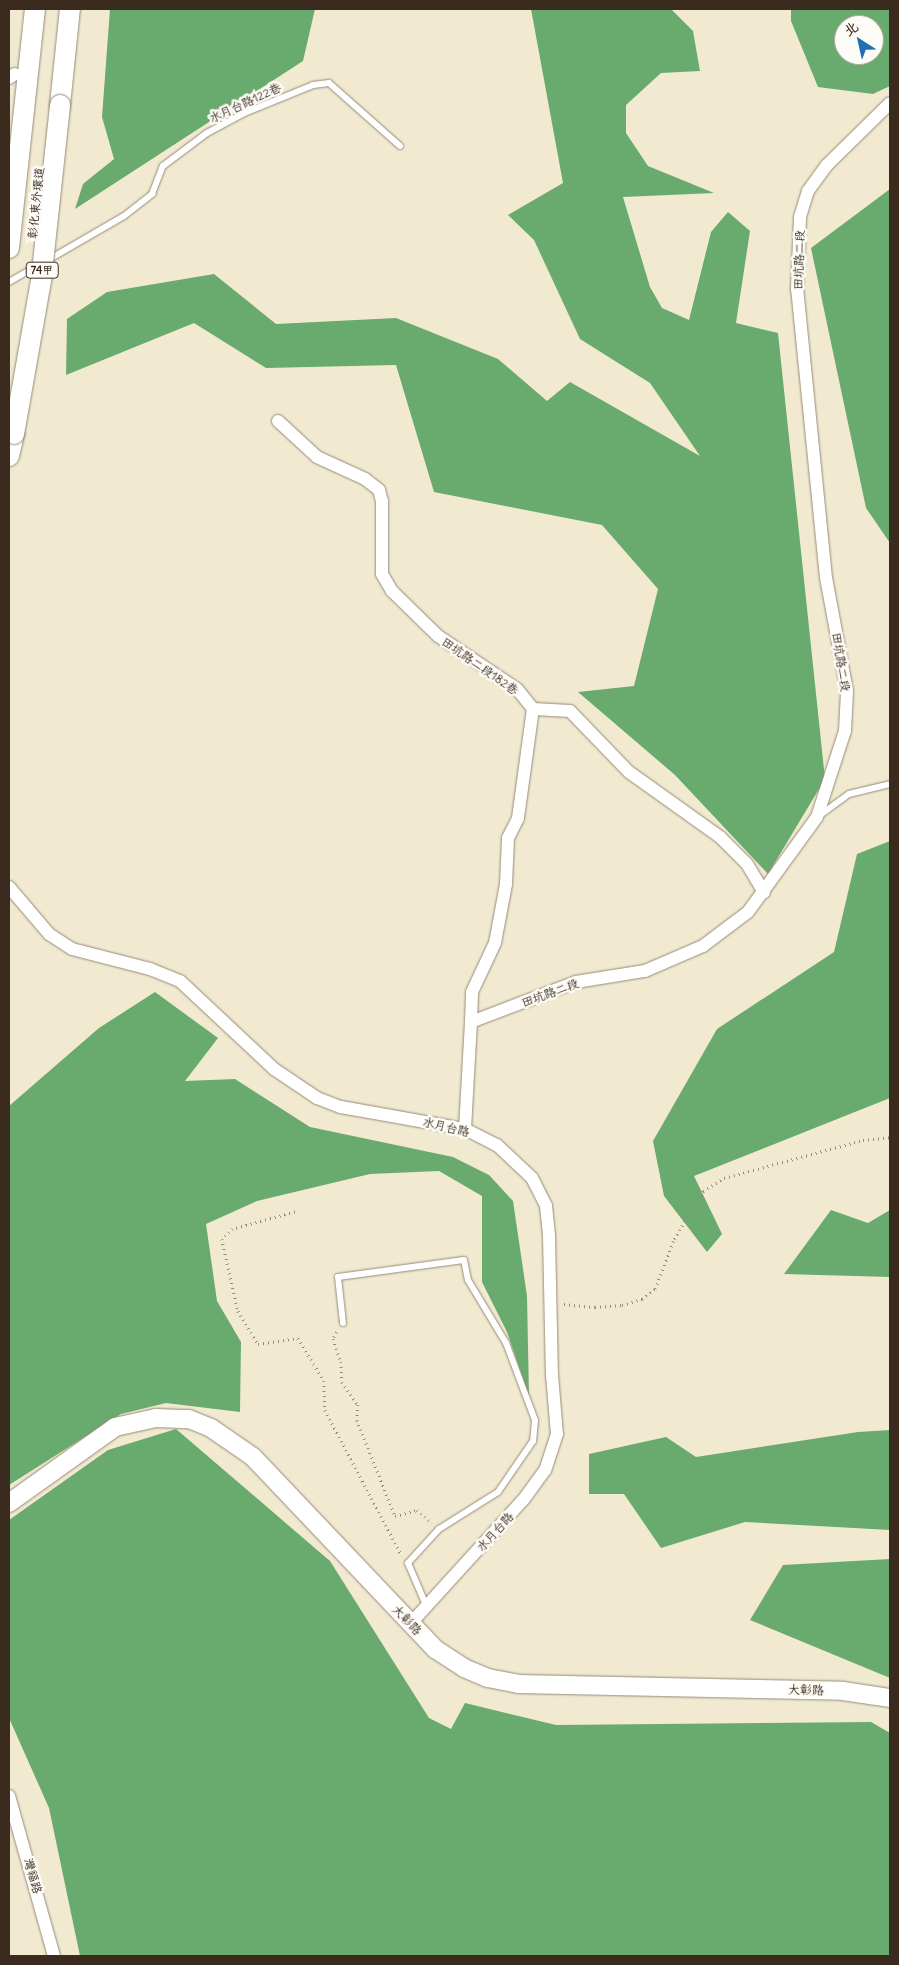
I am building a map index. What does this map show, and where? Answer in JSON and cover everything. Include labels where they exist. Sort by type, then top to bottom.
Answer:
[{"type":"main road","points":[[9,130],[18,101],[12,76],[22,9]]},
{"type":"main road","name":"彰化東外環道","points":[[9,248],[18,101],[35,9]]},
{"type":"main road","name":"彰化東外環道","points":[[9,397],[54,104],[57,9]]},
{"type":"main road","name":"74甲","points":[[9,456],[41,281],[54,104],[70,9]]},
{"type":"main road","name":"大彰路","points":[[9,1503],[114,1427],[156,1418],[189,1420],[211,1428],[253,1457],[435,1649],[464,1668],[488,1678],[518,1684],[843,1691],[890,1698]]},
{"type":"street","name":"田坑路二段","points":[[471,1022],[576,982],[645,971],[703,946],[748,912],[816,817],[845,731],[847,691],[826,578],[797,290],[800,217],[808,191],[827,165],[890,103]]},
{"type":"street","name":"田坑路二段182巷","points":[[278,421],[317,457],[365,479],[379,490],[382,501],[382,574],[392,592],[438,636],[517,690],[533,709]]},
{"type":"street","points":[[465,1129],[472,992],[495,943],[506,884],[508,838],[518,818],[533,709],[570,712],[629,772],[720,837],[747,864],[764,892]]},
{"type":"street","name":"水月台路","points":[[9,887],[49,934],[72,949],[150,969],[180,981],[274,1069],[317,1098],[341,1107],[465,1129],[497,1145],[532,1178],[546,1206],[552,1303],[552,1375],[557,1434],[545,1470],[523,1500],[410,1624]]},
{"type":"street","name":"灣福路","points":[[9,1796],[54,1956]]},
{"type":"lane","name":"水月台路122巷","points":[[9,282],[124,216],[152,194],[163,166],[207,133],[242,114],[313,85],[329,83],[400,146]]},
{"type":"lane","points":[[816,817],[849,794],[890,784]]},
{"type":"lane","points":[[343,1323],[338,1277],[464,1260],[468,1280],[506,1343],[535,1420],[533,1441],[498,1492],[439,1529],[408,1563],[427,1607]]},
{"type":"path","points":[[552,1303],[594,1307],[622,1305],[642,1299],[655,1289],[674,1239],[703,1191],[724,1178],[863,1140],[890,1137]]},
{"type":"path","points":[[295,1212],[233,1229],[222,1239],[238,1311],[258,1344],[298,1338],[324,1381],[325,1410],[408,1563]]},
{"type":"path","points":[[343,1323],[333,1339],[341,1362],[342,1382],[358,1405],[357,1420],[395,1516],[416,1510],[439,1529]]},
{"type":"green space","points":[[110,9],[315,9],[303,61],[75,209],[83,184],[114,159],[102,117]]},
{"type":"green space","points":[[531,9],[671,9],[693,31],[700,71],[661,73],[626,105],[626,133],[648,166],[714,193],[623,197],[650,287],[662,308],[689,320],[711,232],[728,212],[750,231],[736,323],[778,333],[825,779],[768,874],[675,775],[578,692],[634,686],[658,589],[602,525],[434,492],[396,365],[266,368],[194,323],[66,375],[67,319],[107,292],[214,274],[276,324],[396,318],[498,359],[547,401],[570,382],[700,456],[650,383],[580,339],[534,240],[508,215],[563,183]]},
{"type":"green space","points":[[791,9],[890,9],[890,86],[873,94],[818,87],[791,21]]},
{"type":"green space","points":[[890,189],[890,543],[866,508],[811,248]]},
{"type":"green space","points":[[890,841],[890,1098],[694,1176],[722,1234],[707,1252],[664,1196],[653,1141],[717,1029],[834,952],[857,854]]},
{"type":"green space","points":[[155,992],[218,1038],[185,1081],[235,1079],[310,1127],[453,1157],[489,1175],[513,1201],[527,1296],[529,1396],[507,1332],[482,1282],[482,1196],[439,1171],[370,1174],[257,1201],[206,1224],[217,1301],[241,1342],[240,1412],[166,1403],[121,1414],[9,1485],[9,1106],[99,1028]]},
{"type":"green space","points":[[831,1210],[868,1223],[890,1210],[890,1277],[784,1274]]},
{"type":"green space","points":[[176,1429],[330,1561],[429,1718],[451,1729],[465,1703],[556,1725],[871,1722],[890,1733],[890,1956],[80,1956],[49,1808],[9,1718],[9,1520],[108,1450]]},
{"type":"green space","points":[[890,1430],[890,1530],[745,1522],[661,1548],[624,1494],[589,1494],[589,1454],[666,1437],[696,1457],[858,1432]]},
{"type":"green space","points":[[890,1559],[890,1678],[750,1620],[783,1565]]}]
